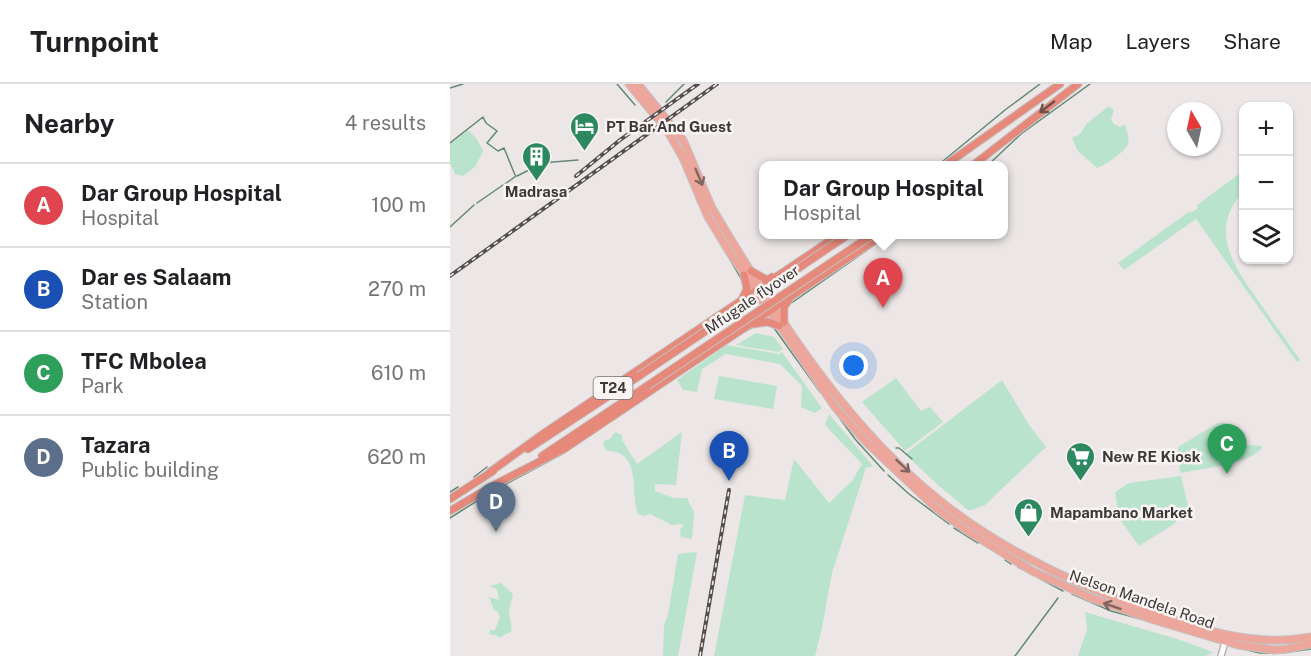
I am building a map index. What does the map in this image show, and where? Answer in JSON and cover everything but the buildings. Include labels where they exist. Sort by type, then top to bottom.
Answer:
[{"type":"highway","points":[[950,161],[1060,84]]},
{"type":"highway","points":[[977,161],[1078,84]]},
{"type":"highway","points":[[956,161],[1002,125]]},
{"type":"highway","points":[[983,161],[1016,130]]},
{"type":"highway","name":"T24","points":[[450,499],[833,239]]},
{"type":"highway","name":"Mfugale flyover","points":[[490,472],[543,441],[842,239]]},
{"type":"highway","name":"Mfugale flyover","points":[[490,487],[561,444],[867,239]]},
{"type":"highway","name":"T24","points":[[450,511],[490,487],[564,449],[876,239]]},
{"type":"highway","points":[[736,304],[746,293],[747,273],[767,280],[789,269]]},
{"type":"highway","points":[[741,329],[761,322],[782,324],[784,308],[791,296]]},
{"type":"main road","name":"Nelson Mandela Road","points":[[629,84],[660,120],[675,142],[708,217],[782,324],[825,382],[871,436],[933,495],[975,526],[1038,564],[1071,580],[1226,638],[1268,650],[1311,644]]},
{"type":"main road","name":"Nelson Mandela Road","points":[[638,84],[683,140],[712,208],[747,273]]},
{"type":"main road","name":"Nelson Mandela Road","points":[[1226,638],[1274,642],[1311,637]]},
{"type":"street","points":[[1221,656],[1226,638]]},
{"type":"green space","points":[[1108,106],[1114,110],[1111,119],[1114,124],[1120,127],[1125,124],[1128,144],[1110,161],[1097,168],[1077,150],[1072,137],[1078,135]]},
{"type":"green space","points":[[468,130],[477,139],[483,151],[475,167],[463,176],[455,174],[450,163],[450,144]]},
{"type":"green space","points":[[1239,174],[1239,197],[1232,207],[1227,221],[1226,235],[1229,249],[1242,276],[1300,360],[1297,362],[1196,219],[1124,270],[1118,263],[1190,211],[1191,213],[1198,208],[1197,205]]},
{"type":"green space","points":[[756,333],[774,337],[783,349],[778,352],[736,345]]},
{"type":"green space","points":[[727,345],[779,354],[782,352],[822,408],[815,413],[801,407],[802,386],[780,364],[726,354],[702,369],[697,392],[683,390],[677,380]]},
{"type":"green space","points":[[719,376],[777,386],[773,409],[714,399]]},
{"type":"green space","points":[[896,378],[921,411],[930,407],[943,422],[905,451],[862,402]]},
{"type":"green space","points":[[1002,380],[1029,425],[1046,447],[985,505],[968,510],[905,454]]},
{"type":"green space","points":[[829,414],[873,466],[866,468],[832,573],[815,656],[714,656],[745,495],[785,500],[794,459],[829,503],[852,481],[862,464],[825,425]]},
{"type":"green space","points":[[1218,423],[1228,423],[1233,438],[1247,445],[1263,446],[1258,452],[1238,461],[1180,473],[1178,447]]},
{"type":"green space","points":[[615,432],[622,435],[622,440],[637,464],[682,432],[676,485],[655,484],[655,491],[674,498],[687,498],[694,512],[692,539],[681,537],[680,529],[684,526],[681,524],[672,525],[650,514],[645,516],[638,514],[630,465],[618,453],[607,451],[603,444]]},
{"type":"green space","points":[[1181,476],[1188,506],[1174,524],[1139,546],[1119,518],[1115,492],[1129,483]]},
{"type":"green space","points":[[697,553],[678,656],[663,656],[664,624],[668,615],[678,554]]},
{"type":"green space","points":[[501,583],[513,594],[509,610],[512,631],[499,638],[489,634],[490,630],[495,630],[500,617],[494,610],[489,597],[499,600],[497,589],[490,586]]},
{"type":"green space","points":[[1085,612],[1213,652],[1206,656],[1078,656],[1087,629]]},
{"type":"waterway","points":[[450,88],[463,84]]},
{"type":"waterway","points":[[617,84],[635,105]]},
{"type":"waterway","points":[[666,102],[684,84]]},
{"type":"waterway","points":[[943,161],[1040,84]]},
{"type":"waterway","points":[[992,161],[1021,134],[1090,84]]},
{"type":"waterway","points":[[450,143],[483,117],[486,123],[497,131],[487,143],[498,151],[504,148],[515,175]]},
{"type":"waterway","points":[[553,162],[578,160]]},
{"type":"waterway","points":[[540,166],[552,162]]},
{"type":"waterway","points":[[532,168],[538,166]]},
{"type":"waterway","points":[[517,176],[529,170]]},
{"type":"waterway","points":[[505,184],[516,176]]},
{"type":"waterway","points":[[477,203],[503,185]]},
{"type":"waterway","points":[[693,190],[699,205]]},
{"type":"waterway","points":[[450,227],[474,205]]},
{"type":"waterway","points":[[790,304],[883,239]]},
{"type":"waterway","points":[[725,251],[742,280]]},
{"type":"waterway","points":[[744,332],[753,327]]},
{"type":"waterway","points":[[774,328],[820,392]]},
{"type":"waterway","points":[[836,413],[855,439],[884,471]]},
{"type":"waterway","points":[[568,450],[579,443]]},
{"type":"waterway","points":[[896,448],[912,459]]},
{"type":"waterway","points":[[450,518],[491,492],[564,453]]},
{"type":"waterway","points":[[474,477],[487,467]]},
{"type":"waterway","points":[[888,475],[949,524]]},
{"type":"waterway","points":[[450,492],[458,487]]},
{"type":"waterway","points":[[954,528],[978,543]]},
{"type":"waterway","points":[[1005,560],[1011,564]]},
{"type":"waterway","points":[[1018,567],[1030,573]]},
{"type":"waterway","points":[[1039,578],[1063,591]]},
{"type":"waterway","points":[[1072,594],[1111,611],[1144,620]]},
{"type":"waterway","points":[[1015,656],[1058,598]]},
{"type":"waterway","points":[[1282,653],[1311,649]]},
{"type":"waterway","points":[[1247,650],[1271,653]]},
{"type":"railway","points":[[576,176],[620,140],[698,84]]},
{"type":"railway","points":[[450,276],[717,84]]},
{"type":"railway","points":[[700,656],[729,490]]},
{"type":"place","name":"PT Bar And Guest","points":[[585,152]]},
{"type":"place","name":"Madrasa","points":[[536,182]]},
{"type":"place","name":"Dar Group Hospital","points":[[883,308]]},
{"type":"place","name":"TFC Mbolea","points":[[1227,474]]},
{"type":"place","name":"Dar es Salaam","points":[[729,481]]},
{"type":"place","name":"New RE Kiosk","points":[[1081,482]]},
{"type":"place","name":"Tazara","points":[[496,532]]},
{"type":"place","name":"Mapambano Market","points":[[1029,538]]}]
